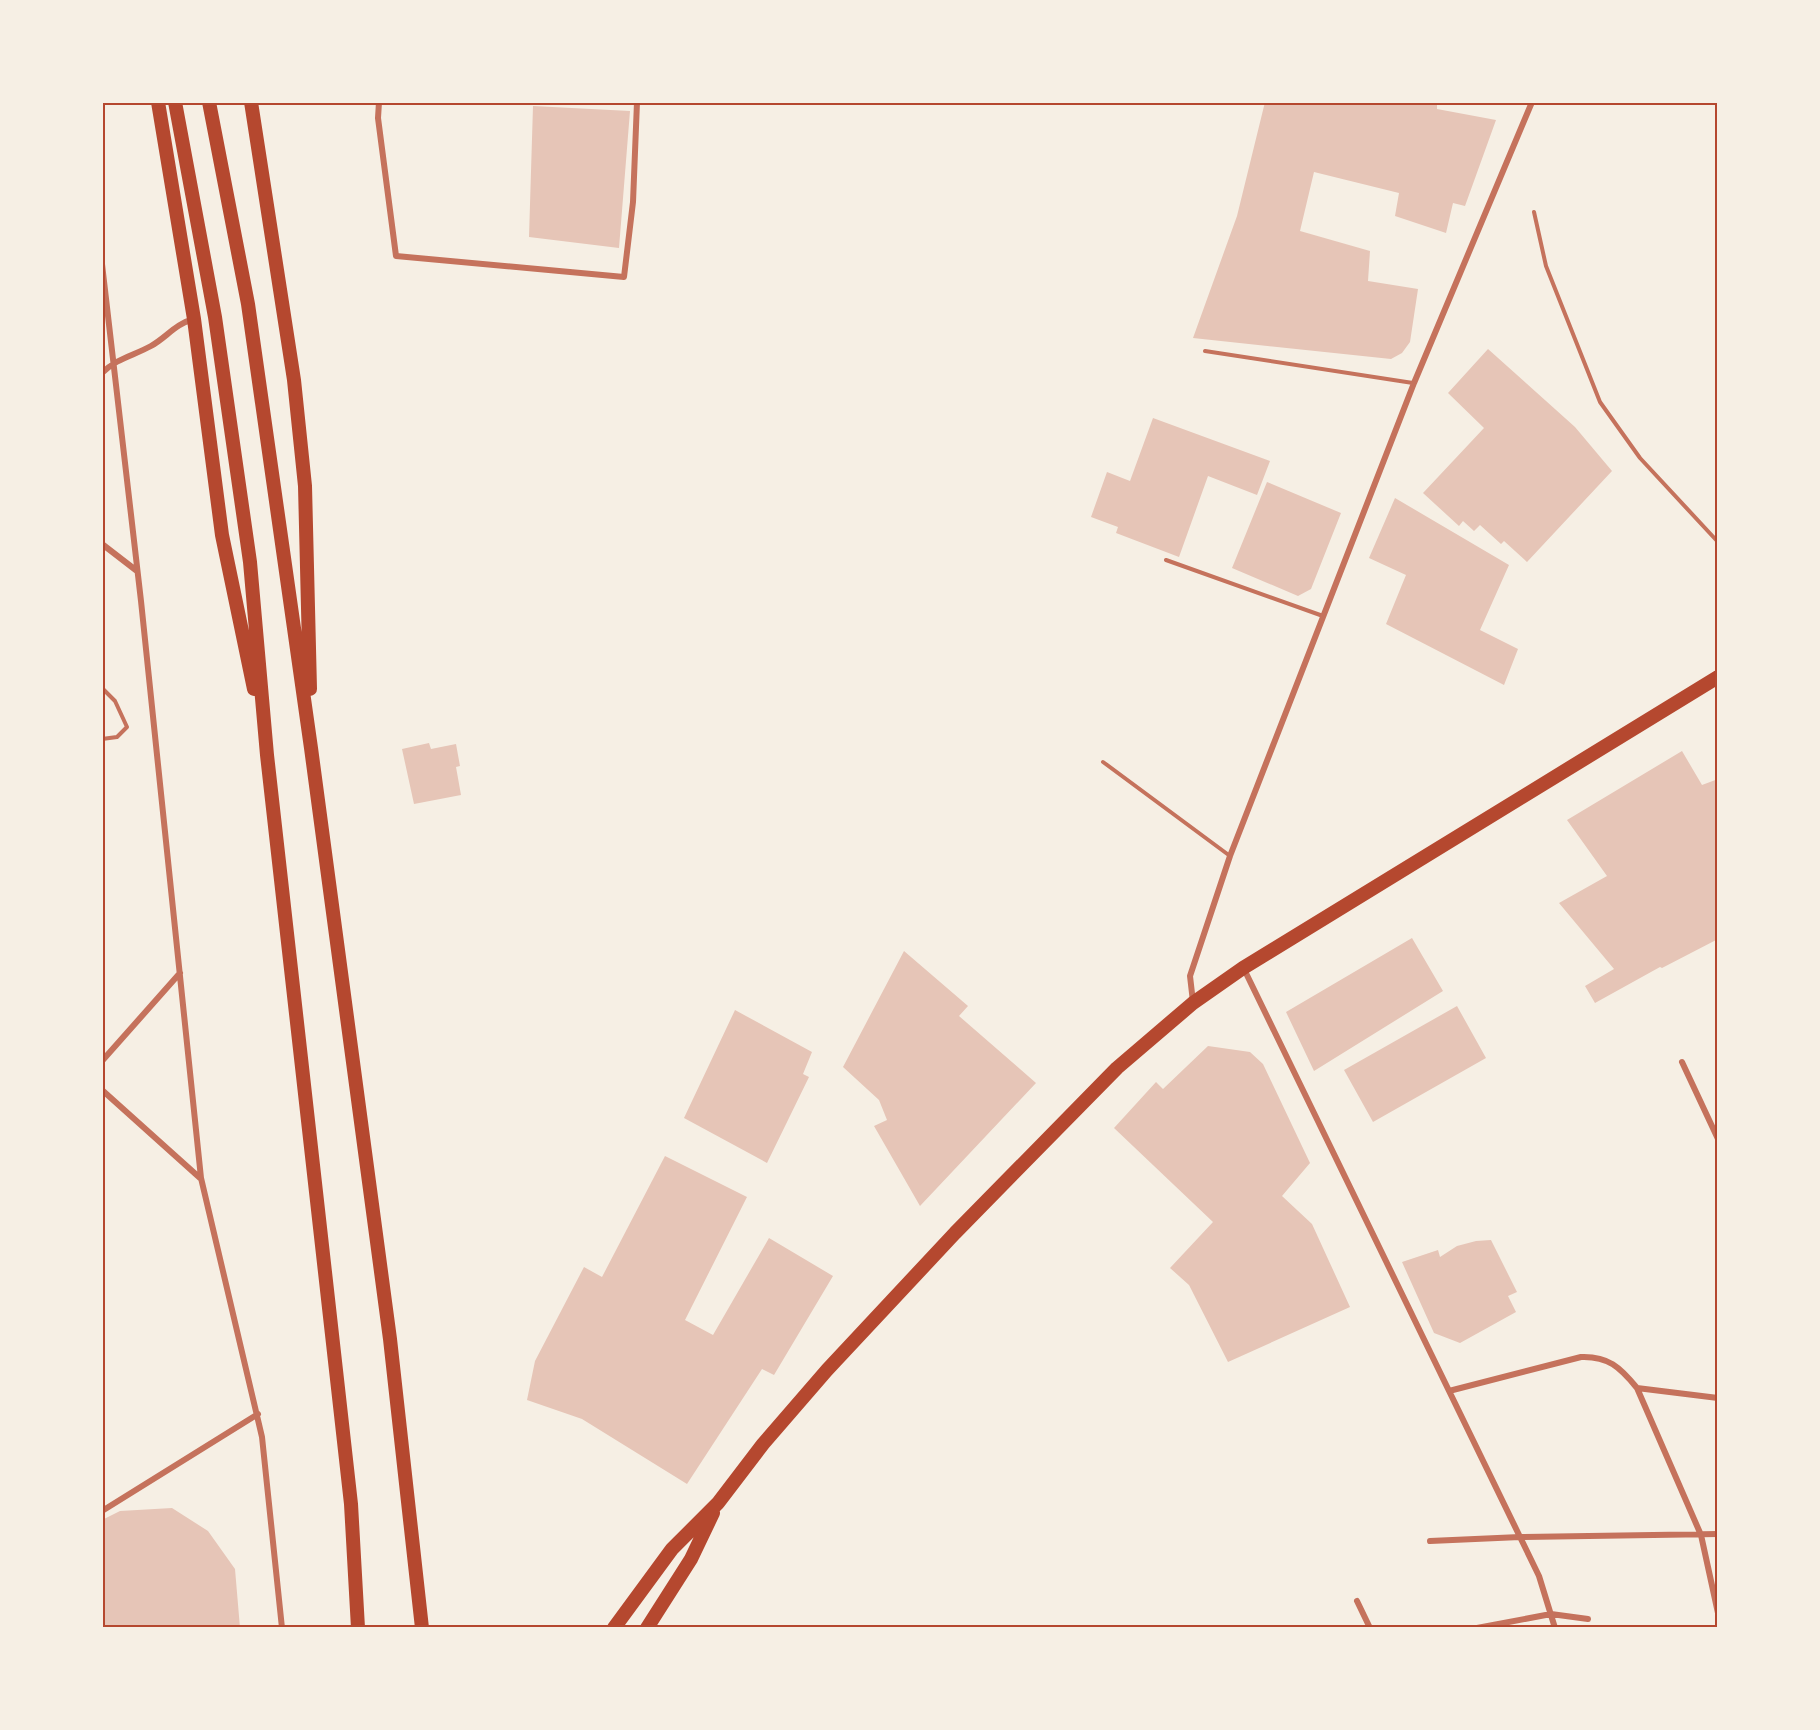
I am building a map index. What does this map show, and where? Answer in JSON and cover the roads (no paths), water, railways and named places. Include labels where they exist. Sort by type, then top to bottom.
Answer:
[{"type":"main road","points":[[158,102],[194,319],[222,535],[267,755]]},
{"type":"main road","points":[[175,102],[216,317],[250,562],[267,755],[351,1504],[358,1628]]},
{"type":"main road","points":[[209,102],[248,304],[311,748],[390,1339],[422,1628]]},
{"type":"main road","points":[[251,102],[294,380],[305,486],[311,748]]},
{"type":"main road","points":[[614,1628],[672,1549],[718,1503],[763,1444],[827,1370],[955,1233],[1117,1068],[1193,1003],[1243,968],[1718,677]]},
{"type":"main road","points":[[647,1628],[692,1559],[718,1503]]},
{"type":"street","points":[[379,102],[378,118],[396,256],[624,277],[633,202],[637,102]]},
{"type":"street","points":[[1193,1003],[1190,976],[1230,856],[1414,383],[1532,102]]},
{"type":"street","points":[[102,264],[138,572],[201,1178],[258,1414],[266,1458],[282,1628]]},
{"type":"street","points":[[102,373],[113,362],[152,345],[181,322],[194,319]]},
{"type":"street","points":[[102,544],[138,572]]},
{"type":"street","points":[[1243,968],[1539,1576],[1555,1628]]},
{"type":"street","points":[[102,1061],[180,973]]},
{"type":"street","points":[[1682,1062],[1718,1139]]},
{"type":"street","points":[[102,1090],[201,1178]]},
{"type":"street","points":[[1449,1391],[1597,1356],[1608,1360],[1623,1371],[1636,1388],[1701,1535],[1718,1609]]},
{"type":"street","points":[[1636,1388],[1718,1398]]},
{"type":"street","points":[[102,1511],[258,1414]]},
{"type":"street","points":[[1430,1541],[1520,1537],[1718,1534]]},
{"type":"street","points":[[1357,1601],[1370,1628]]},
{"type":"street","points":[[1478,1628],[1551,1614],[1588,1619]]},
{"type":"lane","points":[[1534,212],[1546,266],[1600,402],[1640,458],[1718,542]]},
{"type":"lane","points":[[1205,351],[1414,383]]},
{"type":"lane","points":[[1166,560],[1324,616]]},
{"type":"lane","points":[[102,688],[115,701],[127,727],[117,737],[102,739]]},
{"type":"lane","points":[[1103,762],[1230,856]]}]
